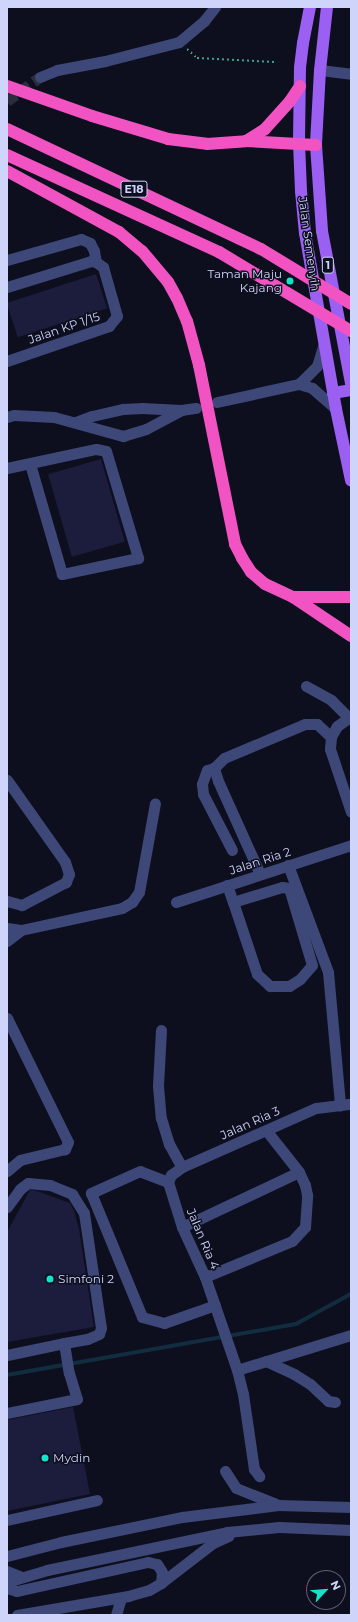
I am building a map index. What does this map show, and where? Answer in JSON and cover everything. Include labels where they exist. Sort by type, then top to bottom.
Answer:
[{"type":"highway","points":[[246,141],[265,129],[290,101],[300,83]]},
{"type":"highway","points":[[7,86],[92,116],[168,139],[207,144],[246,141],[316,145]]},
{"type":"highway","name":"E18","points":[[7,129],[261,249],[351,304]]},
{"type":"highway","name":"E18","points":[[7,155],[219,252],[351,331]]},
{"type":"highway","points":[[7,171],[119,232],[142,251],[168,282],[177,298],[189,329],[199,365],[236,544],[242,558],[251,572],[265,584],[293,597],[351,636]]},
{"type":"highway","points":[[293,597],[351,597]]},
{"type":"main road","name":"Jalan Semenyih","points":[[310,7],[302,54],[300,83],[299,143],[305,233],[336,409],[351,480]]},
{"type":"main road","name":"Jalan Semenyih","points":[[327,7],[320,70],[316,145],[322,231],[351,383]]},
{"type":"main road","points":[[302,54],[310,65],[320,70]]},
{"type":"main road","points":[[300,83],[320,70]]},
{"type":"main road","points":[[334,393],[351,390]]},
{"type":"street","points":[[40,77],[58,70],[106,61],[178,42],[204,21],[215,7]]},
{"type":"street","points":[[320,70],[351,74]]},
{"type":"street","points":[[7,260],[81,239],[90,243],[94,251],[96,262],[91,261],[7,287]]},
{"type":"street","name":"Jalan KP 1/15","points":[[7,361],[109,326],[117,316],[103,267],[96,262]]},
{"type":"street","points":[[300,384],[317,366],[324,343]]},
{"type":"street","points":[[217,402],[300,384],[316,390],[336,409]]},
{"type":"street","points":[[76,422],[92,416],[123,409],[142,408],[181,410],[196,408]]},
{"type":"street","points":[[7,417],[14,415],[54,417],[76,422],[96,430],[123,436],[146,429],[181,410]]},
{"type":"street","points":[[7,468],[96,449],[106,451],[138,558],[62,574],[30,464]]},
{"type":"street","points":[[306,686],[331,700],[350,717],[337,726],[331,737],[330,749],[351,812]]},
{"type":"street","points":[[232,850],[203,794],[202,784],[207,770],[214,768],[224,758],[305,724],[317,724],[331,737]]},
{"type":"street","points":[[214,768],[218,781],[260,874]]},
{"type":"street","points":[[7,780],[65,862],[69,874],[66,882],[22,905],[7,901]]},
{"type":"street","points":[[7,928],[21,930],[122,908],[132,902],[139,892],[155,803]]},
{"type":"street","name":"Jalan Ria 2","points":[[176,902],[351,845]]},
{"type":"street","points":[[288,865],[328,972],[345,1104]]},
{"type":"street","points":[[227,885],[257,974],[270,986],[290,986],[300,979],[312,965],[289,888],[282,887],[233,902]]},
{"type":"street","points":[[7,941],[21,930]]},
{"type":"street","points":[[7,1018],[68,1142],[66,1149],[20,1160],[7,1171]]},
{"type":"street","points":[[162,1030],[158,1086],[161,1118],[169,1144],[182,1167]]},
{"type":"street","name":"Jalan Ria 3","points":[[168,1182],[171,1176],[182,1167],[316,1108],[345,1104]]},
{"type":"street","points":[[205,1277],[292,1241],[305,1227],[307,1195],[299,1172],[266,1130]]},
{"type":"street","points":[[168,1182],[140,1171],[91,1193],[142,1317],[164,1323],[215,1304]]},
{"type":"street","points":[[182,1227],[299,1172]]},
{"type":"street","name":"Jalan Ria 4","points":[[168,1182],[182,1227],[205,1277],[238,1370],[254,1469],[259,1476]]},
{"type":"street","points":[[7,1207],[20,1189],[28,1183],[50,1185],[72,1194],[84,1213],[101,1328],[100,1334],[64,1348],[7,1355]]},
{"type":"street","points":[[238,1370],[351,1335]]},
{"type":"street","points":[[7,1413],[77,1399],[69,1373],[64,1348]]},
{"type":"street","points":[[266,1361],[294,1374],[310,1384],[328,1401],[335,1402]]},
{"type":"street","points":[[226,1471],[236,1488],[278,1505]]},
{"type":"street","points":[[7,1520],[97,1500]]},
{"type":"street","points":[[7,1556],[61,1542],[182,1516],[278,1505],[351,1507]]},
{"type":"street","points":[[7,1582],[47,1570],[242,1530],[279,1527],[351,1530]]},
{"type":"street","points":[[17,1615],[121,1598],[149,1590],[162,1583],[213,1544],[242,1530]]},
{"type":"street","points":[[7,1588],[16,1591],[148,1562],[157,1564],[162,1572],[162,1583]]},
{"type":"street","points":[[7,1571],[22,1577]]},
{"type":"street","points":[[116,1615],[121,1598]]},
{"type":"path","points":[[178,42],[196,58],[275,62]]},
{"type":"building","points":[[96,274],[107,308],[18,337],[7,303]]},
{"type":"building","points":[[101,459],[125,542],[72,557],[48,474]]},
{"type":"building","name":"Simfoni 2","points":[[30,1190],[37,1191],[70,1203],[74,1211],[79,1229],[94,1327],[7,1342],[7,1232]]},
{"type":"building","name":"Mydin","points":[[73,1407],[90,1494],[7,1511],[7,1420]]},
{"type":"waterway","points":[[7,1375],[296,1324],[351,1294]]},
{"type":"tunnel","points":[[7,101],[40,77]]},
{"type":"place","name":"Taman Maju Kajang","points":[[290,281]]},
{"type":"place","name":"Simfoni 2","points":[[50,1279]]},
{"type":"place","name":"Mydin","points":[[45,1458]]}]
